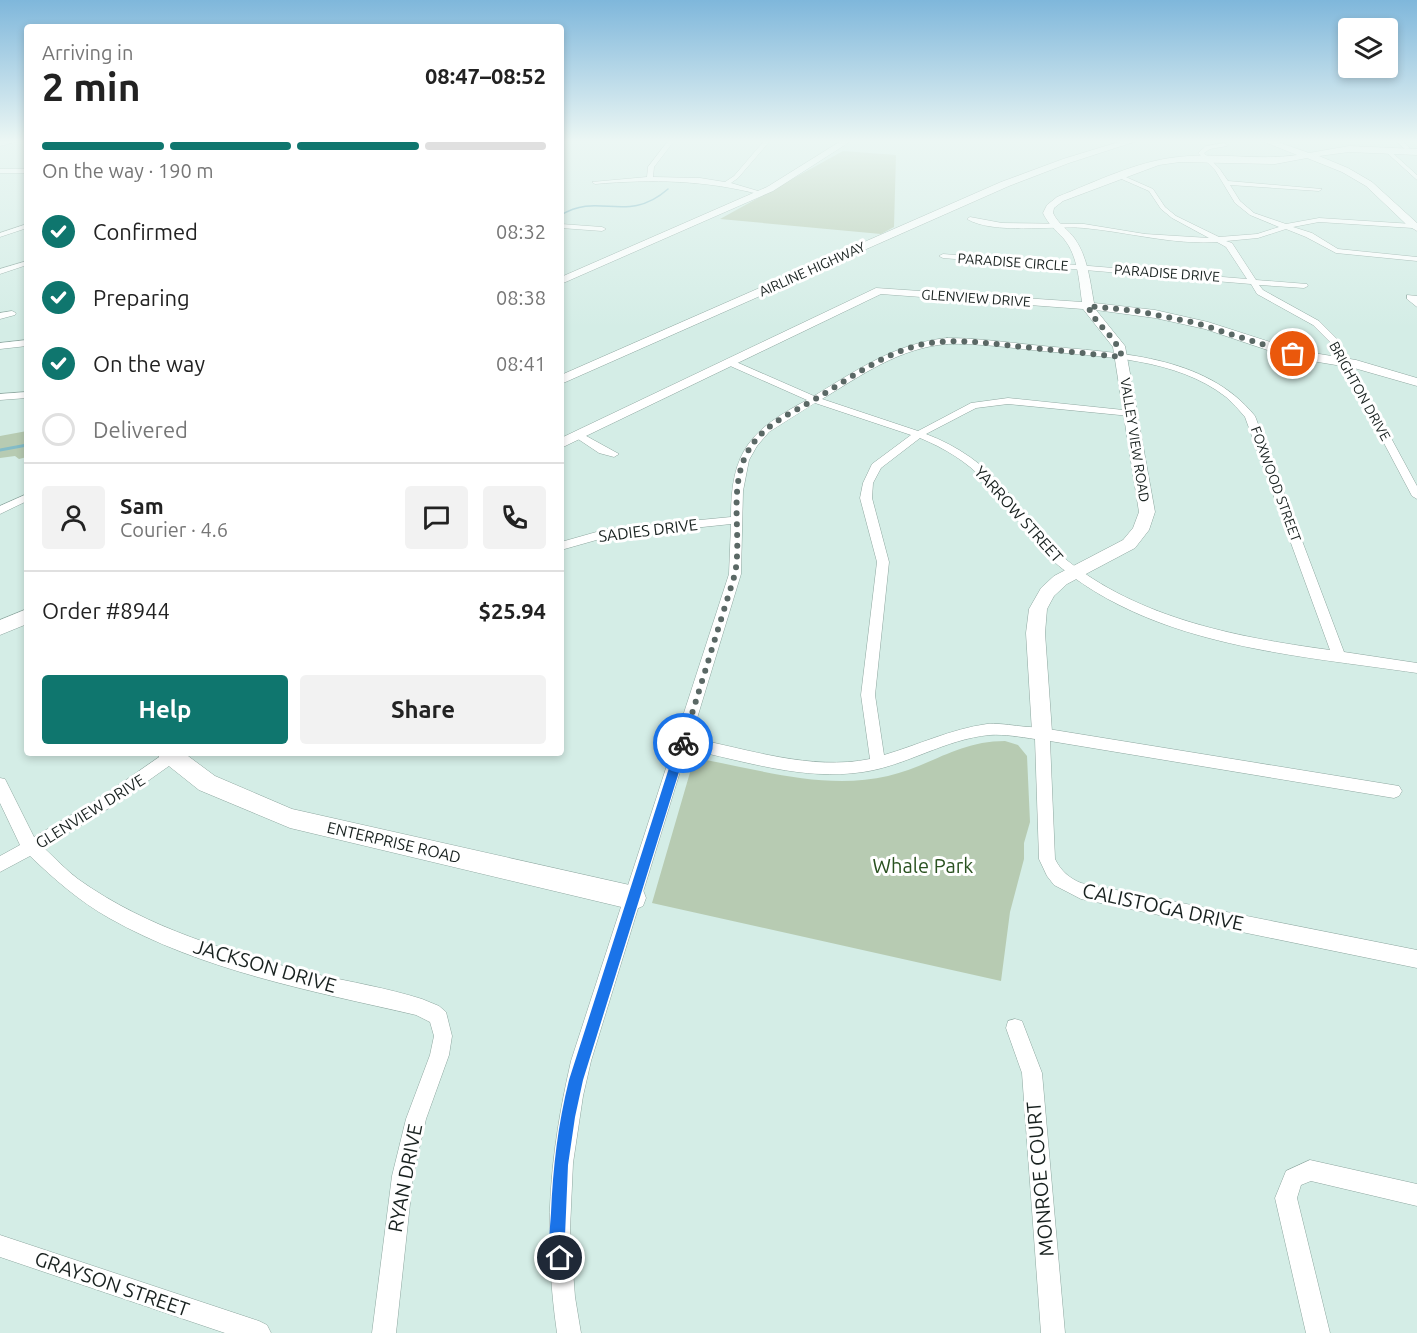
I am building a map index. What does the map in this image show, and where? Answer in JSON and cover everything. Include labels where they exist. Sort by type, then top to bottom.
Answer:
[{"type":"main road","name":"AIRLINE HIGHWAY","points":[[564,379],[961,203]]},
{"type":"main road","points":[[0,628],[24,617]]},
{"type":"street","points":[[564,280],[739,203]]},
{"type":"street","points":[[1053,203],[1048,213],[1055,225]]},
{"type":"street","name":"BRIGHTON DRIVE","points":[[1160,203],[1174,217],[1222,239],[1236,252],[1251,280],[1263,295],[1316,323],[1327,333],[1417,496]]},
{"type":"street","points":[[1240,203],[1245,210],[1309,235],[1340,252],[1417,259]]},
{"type":"street","points":[[1390,203],[1415,227]]},
{"type":"street","points":[[970,219],[1002,225],[1084,226],[1145,236],[1222,239],[1258,236],[1306,221],[1328,220],[1415,227]]},
{"type":"street","name":"VALLEY VIEW ROAD","points":[[1042,732],[1035,628],[1038,609],[1050,590],[1075,573],[1129,544],[1141,531],[1145,522],[1145,497],[1122,357],[1116,341],[1094,318],[1088,306],[1082,267],[1074,245],[1055,225]]},
{"type":"street","points":[[564,226],[602,229]]},
{"type":"street","points":[[0,235],[24,227]]},
{"type":"street","name":"PARADISE CIRCLE","points":[[943,256],[1082,267]]},
{"type":"street","points":[[0,272],[24,264]]},
{"type":"street","name":"PARADISE DRIVE","points":[[1082,267],[1304,286]]},
{"type":"street","name":"GLENVIEW DRIVE","points":[[564,442],[880,290],[1088,306],[1176,318],[1293,354],[1345,362],[1417,382]]},
{"type":"street","points":[[1417,298],[1410,297],[1417,305]]},
{"type":"street","points":[[0,316],[12,313]]},
{"type":"street","name":"FOXWOOD STREET","points":[[569,1333],[563,1302],[557,1236],[560,1165],[564,1136],[581,1061],[735,574],[739,548],[736,520],[738,492],[744,459],[766,429],[782,416],[816,399],[864,369],[893,355],[929,343],[968,341],[1122,357],[1155,363],[1193,375],[1230,395],[1250,416],[1338,656]]},
{"type":"street","points":[[0,346],[24,343]]},
{"type":"street","name":"YARROW STREET","points":[[731,363],[837,408],[918,434],[957,453],[979,467],[997,486],[1037,540],[1075,573],[1140,609],[1198,630],[1281,647],[1417,668]]},
{"type":"street","points":[[0,398],[24,395]]},
{"type":"street","points":[[878,764],[868,695],[883,562],[866,498],[868,483],[876,466],[918,434],[959,411],[993,402],[1028,402],[1130,413]]},
{"type":"street","points":[[579,435],[603,451],[614,454]]},
{"type":"street","points":[[0,510],[24,498]]},
{"type":"street","name":"SADIES DRIVE","points":[[564,545],[607,533],[736,520]]},
{"type":"street","points":[[683,742],[820,768],[849,768],[895,759],[951,736],[975,730],[1002,728],[1042,732],[1394,791]]},
{"type":"street","name":"CALISTOGA DRIVE","points":[[1042,732],[1047,859],[1053,873],[1064,884],[1081,891],[1417,959]]},
{"type":"street","name":"GLENVIEW DRIVE","points":[[0,864],[74,825],[127,790],[170,756]]},
{"type":"street","name":"ENTERPRISE ROAD","points":[[174,756],[207,783],[290,818],[634,898]]},
{"type":"street","name":"JACKSON DRIVE","points":[[0,784],[32,847],[77,888],[136,922],[217,956],[433,1011],[439,1017],[442,1026]]},
{"type":"street","name":"RYAN DRIVE","points":[[379,1331],[397,1203],[407,1151],[419,1108],[441,1049],[442,1026]]},
{"type":"street","name":"MONROE COURT","points":[[1015,1028],[1032,1073],[1053,1333]]},
{"type":"street","points":[[1318,1333],[1286,1198],[1293,1178],[1310,1170],[1417,1195]]},
{"type":"street","name":"GRAYSON STREET","points":[[0,1246],[259,1333]]},
{"type":"green space","points":[[749,203],[895,203],[894,227],[881,234],[720,219]]},
{"type":"green space","points":[[24,432],[24,458],[19,459],[15,456],[0,458],[0,436]]},
{"type":"green space","name":"Whale Park","points":[[1005,741],[1018,745],[1027,756],[1030,822],[1024,843],[1024,859],[1010,912],[1001,981],[652,903],[694,763],[706,760],[773,774],[819,780],[865,780],[903,772],[973,745]]},
{"type":"waterway","points":[[564,214],[575,208],[588,206],[626,207],[643,203]]},
{"type":"waterway","points":[[0,450],[24,446]]},
{"type":"way so far","points":[[683,743],[735,574],[739,548],[736,520],[738,492],[744,459],[757,438],[782,416],[816,399],[864,369],[917,345],[968,341],[1122,357],[1116,341],[1094,318],[1088,306],[1137,311],[1196,323],[1293,354]]},
{"type":"route","points":[[560,1258],[557,1236],[560,1165],[567,1117],[606,979],[683,743]]}]
